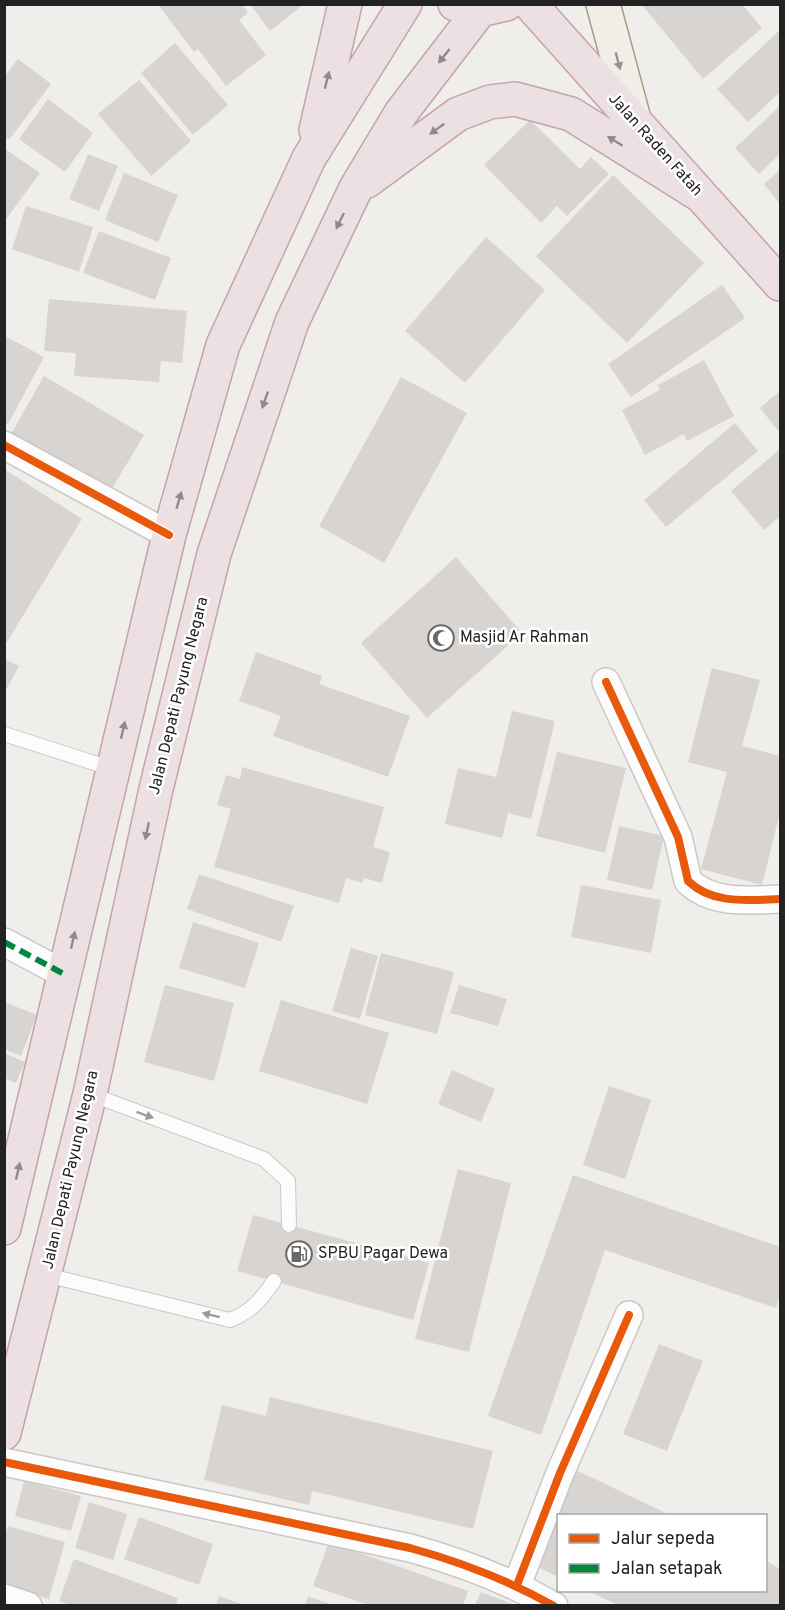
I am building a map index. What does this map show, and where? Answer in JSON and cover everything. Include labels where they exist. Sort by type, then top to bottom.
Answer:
[{"type":"highway","points":[[309,158],[345,4]]},
{"type":"highway","points":[[4,1228],[169,535],[223,345],[309,158],[405,4]]},
{"type":"highway","name":"Jalan Raden Fatah","points":[[530,4],[780,284]]},
{"type":"highway","name":"Jalan Depati Payung Negara","points":[[4,1433],[46,1275],[90,1094],[156,789],[214,554],[292,322],[356,189],[401,113],[480,6]]},
{"type":"highway","points":[[356,189],[458,114],[490,102],[515,99],[571,114],[700,195]]},
{"type":"main road","points":[[603,4],[635,123]]},
{"type":"street","points":[[4,445],[169,535]]},
{"type":"street","points":[[606,682],[678,837],[688,881],[697,890],[718,897],[736,900],[780,899]]},
{"type":"street","points":[[4,942],[64,974]]},
{"type":"street","points":[[517,1585],[560,1473],[628,1315]]},
{"type":"street","points":[[4,1462],[410,1548],[460,1562],[517,1585],[554,1605]]},
{"type":"street","points":[[4,1598],[28,1605]]},
{"type":"lane","points":[[4,735],[114,769]]},
{"type":"lane","points":[[90,1094],[264,1159],[288,1181],[289,1225]]},
{"type":"lane","points":[[46,1275],[230,1320],[243,1315],[259,1303],[274,1281]]},
{"type":"building","points":[[161,4],[242,4],[248,13],[239,20],[266,55],[226,86],[198,49],[194,52],[159,6]]},
{"type":"building","points":[[250,4],[304,4],[270,31]]},
{"type":"building","points":[[641,4],[742,4],[762,28],[703,79]]},
{"type":"building","points":[[780,30],[780,92],[748,122],[717,89]]},
{"type":"building","points":[[175,43],[228,105],[193,135],[141,73]]},
{"type":"building","points":[[18,59],[51,84],[9,140],[4,137],[4,77]]},
{"type":"building","points":[[139,80],[191,141],[151,176],[98,114]]},
{"type":"building","points":[[48,99],[93,133],[65,172],[19,139]]},
{"type":"building","points":[[780,106],[780,154],[759,174],[735,148]]},
{"type":"building","points":[[530,120],[580,169],[591,157],[609,174],[567,216],[557,206],[541,223],[484,165]]},
{"type":"building","points":[[4,148],[40,173],[4,222]]},
{"type":"building","points":[[88,154],[118,166],[99,211],[69,199]]},
{"type":"building","points":[[780,170],[780,204],[764,184]]},
{"type":"building","points":[[124,173],[178,195],[158,242],[105,220]]},
{"type":"building","points":[[613,175],[704,263],[627,343],[536,256]]},
{"type":"building","points":[[26,206],[93,227],[79,272],[12,249]]},
{"type":"building","points":[[99,231],[171,258],[155,300],[83,273]]},
{"type":"building","points":[[486,237],[545,290],[465,383],[405,331]]},
{"type":"building","points":[[722,285],[745,318],[631,397],[608,364]]},
{"type":"building","points":[[49,299],[187,311],[182,363],[161,361],[159,382],[74,376],[76,353],[44,351]]},
{"type":"building","points":[[5,336],[44,357],[8,424],[5,422]]},
{"type":"building","points":[[704,360],[734,416],[687,441],[684,434],[645,455],[622,410],[660,390],[658,385]]},
{"type":"building","points":[[44,376],[144,435],[110,492],[11,434]]},
{"type":"building","points":[[401,377],[467,413],[384,563],[319,526]]},
{"type":"building","points":[[780,391],[780,433],[760,408]]},
{"type":"building","points":[[735,423],[758,451],[666,527],[644,500]]},
{"type":"building","points":[[780,449],[780,516],[764,530],[731,491]]},
{"type":"building","points":[[4,469],[82,519],[7,642],[4,640]]},
{"type":"building","name":"Masjid Ar Rahman","points":[[456,557],[522,633],[427,718],[361,643]]},
{"type":"building","points":[[256,652],[322,676],[319,684],[410,716],[388,777],[273,736],[281,716],[239,701]]},
{"type":"building","points":[[4,659],[19,666],[4,694]]},
{"type":"building","points":[[712,668],[760,680],[742,746],[780,756],[780,812],[762,885],[701,869],[727,772],[688,762]]},
{"type":"building","points":[[512,711],[555,721],[531,819],[508,813],[502,838],[445,824],[458,768],[496,777]]},
{"type":"building","points":[[557,752],[626,768],[605,853],[536,836]]},
{"type":"building","points":[[242,767],[384,807],[373,847],[390,852],[382,883],[364,878],[362,883],[346,878],[339,903],[214,867],[231,809],[217,805],[226,775],[240,779]]},
{"type":"building","points":[[619,826],[664,836],[652,890],[607,880]]},
{"type":"building","points":[[199,874],[294,906],[281,942],[187,909]]},
{"type":"building","points":[[581,885],[661,900],[651,953],[571,937]]},
{"type":"building","points":[[193,922],[259,943],[245,988],[179,968]]},
{"type":"building","points":[[351,948],[378,956],[360,1019],[332,1011]]},
{"type":"building","points":[[381,953],[454,972],[437,1034],[365,1015]]},
{"type":"building","points":[[165,985],[234,1003],[214,1081],[144,1062]]},
{"type":"building","points":[[459,985],[507,999],[498,1026],[450,1013]]},
{"type":"building","points":[[281,1000],[389,1033],[367,1104],[259,1071]]},
{"type":"building","points":[[4,1002],[37,1015],[21,1056],[4,1049]]},
{"type":"building","points":[[4,1053],[25,1062],[16,1083],[4,1078]]},
{"type":"building","points":[[452,1070],[495,1089],[481,1122],[438,1104]]},
{"type":"building","points":[[609,1086],[651,1100],[625,1179],[583,1165]]},
{"type":"building","points":[[458,1169],[511,1183],[469,1352],[415,1339]]},
{"type":"building","points":[[573,1175],[780,1247],[780,1295],[776,1308],[605,1250],[541,1435],[488,1416]]},
{"type":"building","points":[[253,1215],[429,1263],[413,1320],[237,1271]]},
{"type":"building","points":[[659,1344],[703,1361],[667,1451],[623,1434]]},
{"type":"building","points":[[270,1397],[493,1451],[473,1529],[312,1491],[309,1505],[204,1480],[222,1405],[266,1416]]},
{"type":"building","points":[[576,1470],[668,1514],[557,1514],[557,1577],[531,1564]]},
{"type":"building","points":[[24,1481],[81,1496],[71,1531],[15,1516]]},
{"type":"building","points":[[89,1502],[127,1514],[113,1560],[75,1548]]},
{"type":"building","points":[[139,1517],[213,1544],[199,1585],[124,1559]]},
{"type":"building","points":[[8,1526],[65,1542],[49,1599],[4,1586],[4,1537]]},
{"type":"building","points":[[329,1542],[468,1591],[463,1605],[368,1605],[313,1586]]},
{"type":"building","points":[[74,1559],[178,1598],[176,1605],[70,1605],[59,1601]]},
{"type":"building","points":[[767,1562],[780,1569],[780,1605],[618,1605],[590,1592],[767,1592]]},
{"type":"building","points":[[481,1592],[515,1605],[475,1605]]},
{"type":"building","points":[[219,1596],[244,1605],[216,1605]]},
{"type":"building","points":[[308,1596],[333,1605],[305,1605]]},
{"type":"marked path","points":[[4,942],[64,974]]},
{"type":"cycle path","points":[[4,445],[169,535]]},
{"type":"cycle path","points":[[606,682],[678,837],[688,881],[698,889],[720,898],[780,899]]},
{"type":"cycle path","points":[[517,1585],[560,1473],[629,1315]]},
{"type":"cycle path","points":[[4,1462],[410,1548],[484,1572],[554,1606]]},
{"type":"place","name":"Masjid Ar Rahman","points":[[441,638]]},
{"type":"place","name":"SPBU Pagar Dewa","points":[[299,1254]]}]
